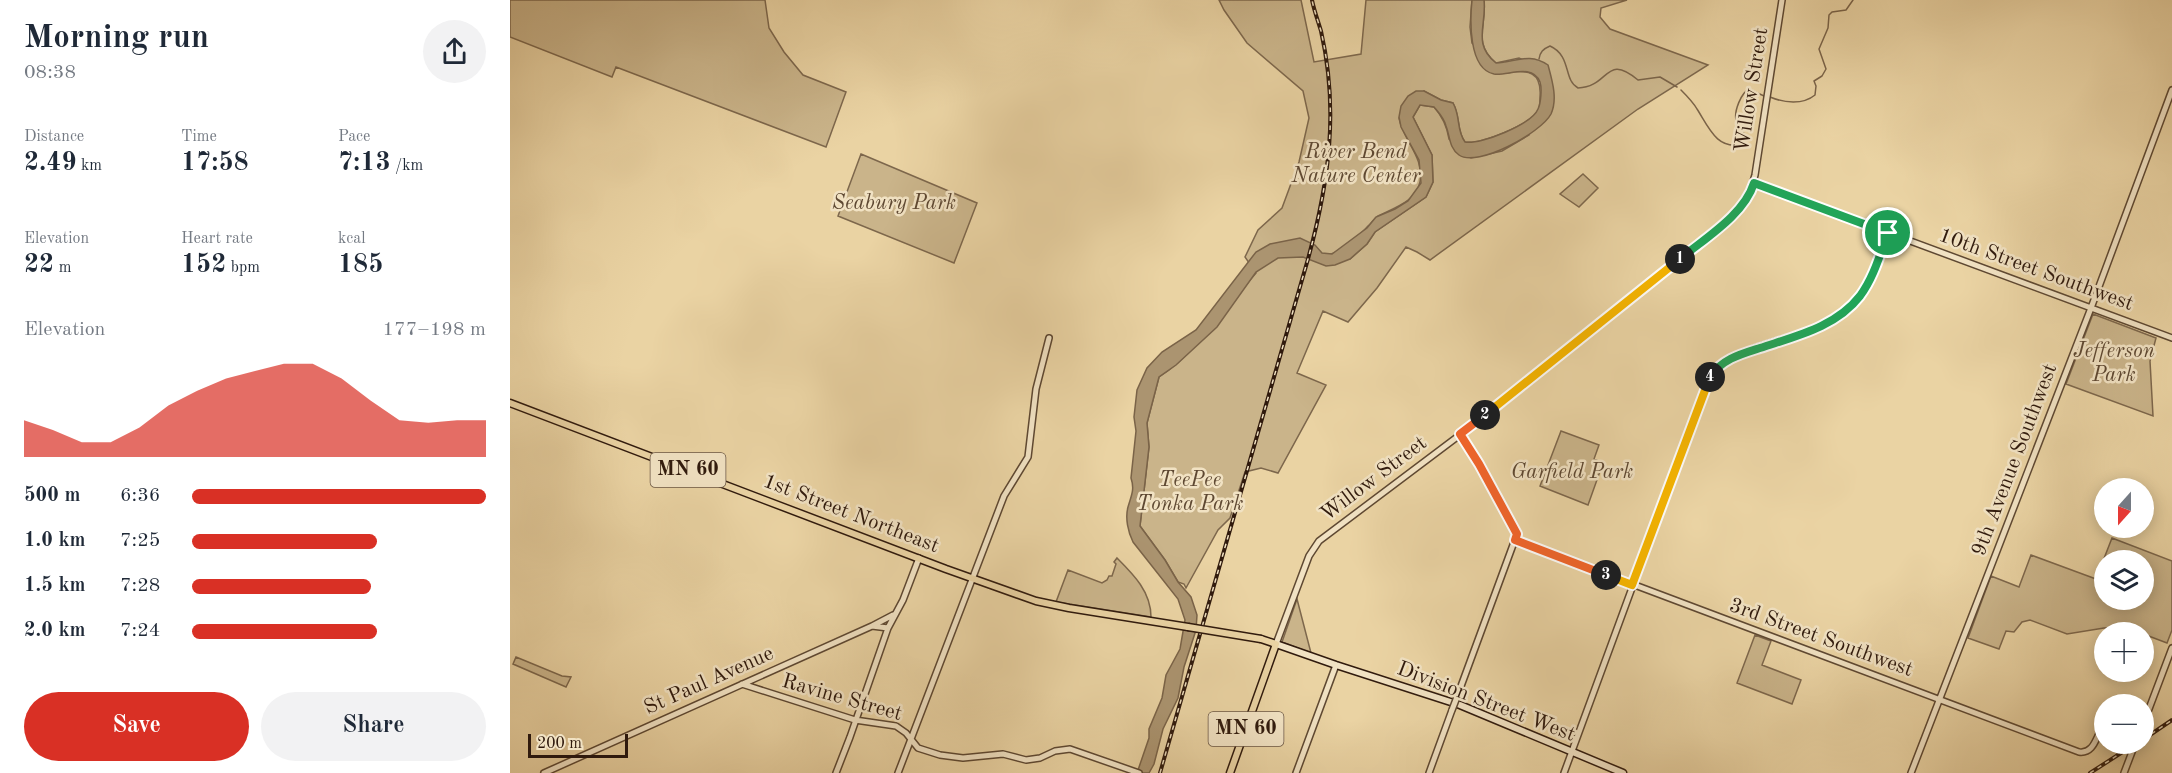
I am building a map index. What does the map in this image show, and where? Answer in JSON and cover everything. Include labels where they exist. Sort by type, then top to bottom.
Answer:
[{"type":"main road","name":"1st Street Northeast","points":[[510,403],[973,579],[1048,604],[1261,639],[1276,644]]},
{"type":"main road","name":"Division Street West","points":[[1276,644],[1460,705],[1623,773]]},
{"type":"main road","name":"MN 60","points":[[1230,773],[1276,644]]},
{"type":"street","name":"Willow Street","points":[[1276,644],[1309,556],[1319,541],[1505,401],[1734,215],[1746,201],[1754,183],[1782,0]]},
{"type":"street","name":"9th Avenue Southwest","points":[[1911,773],[2091,308],[2172,90]]},
{"type":"street","name":"10th Street Southwest","points":[[1754,183],[2172,338]]},
{"type":"street","points":[[1564,773],[1707,381],[1718,366],[1734,356],[1812,331],[1836,318],[1853,304],[1871,277],[1888,233]]},
{"type":"street","points":[[898,773],[1005,496],[1028,457],[1036,389],[1049,338]]},
{"type":"street","points":[[1429,773],[1516,537],[1479,464],[1460,434]]},
{"type":"street","name":"3rd Street Southwest","points":[[1516,537],[1522,543],[1632,585],[2083,753],[2094,744]]},
{"type":"street","points":[[836,773],[888,628],[903,600],[919,558]]},
{"type":"street","name":"St Paul Avenue","points":[[544,773],[895,615]]},
{"type":"street","points":[[872,626],[888,628]]},
{"type":"street","points":[[2154,695],[2172,648]]},
{"type":"street","points":[[1296,773],[1336,665]]},
{"type":"street","name":"Ravine Street","points":[[742,684],[855,720],[896,726],[924,750],[963,758],[994,754],[1033,760],[1054,751],[1070,749],[1139,773]]},
{"type":"street","points":[[2124,773],[2131,754]]},
{"type":"green space","points":[[510,0],[765,0],[769,28],[784,52],[803,75],[846,92],[826,147],[616,67],[612,77],[510,37]]},
{"type":"green space","points":[[1219,0],[1301,0],[1314,62],[1361,54],[1366,0],[1472,0],[1470,27],[1472,43],[1507,73],[1527,72],[1536,77],[1539,82],[1540,106],[1533,116],[1505,132],[1472,142],[1465,142],[1462,137],[1453,103],[1441,100],[1424,91],[1399,118],[1417,157],[1421,173],[1418,189],[1409,199],[1377,217],[1335,253],[1322,254],[1315,246],[1313,260],[1350,259],[1367,244],[1375,232],[1426,197],[1433,182],[1432,155],[1413,117],[1420,105],[1434,107],[1444,122],[1449,139],[1471,158],[1502,151],[1529,135],[1551,82],[1549,71],[1519,58],[1496,63],[1489,56],[1482,41],[1484,0],[1627,0],[1601,8],[1600,17],[1610,29],[1708,65],[1638,109],[1430,260],[1406,247],[1377,288],[1348,322],[1323,311],[1297,373],[1326,385],[1278,473],[1261,468],[1245,472],[1230,518],[1218,530],[1186,588],[1184,584],[1178,582],[1140,526],[1149,447],[1147,423],[1159,377],[1199,342],[1256,273],[1245,257],[1258,230],[1282,208],[1299,162],[1309,118],[1303,91],[1247,43]]},
{"type":"green space","name":"Seabury Park","points":[[861,154],[977,203],[954,263],[838,216]]},
{"type":"green space","points":[[1583,174],[1598,188],[1579,207],[1560,194]]},
{"type":"green space","name":"Jefferson Park","points":[[2093,314],[2156,338],[2150,361],[2153,416],[2066,384]]},
{"type":"green space","name":"Garfield Park","points":[[1561,431],[1599,445],[1594,459],[1603,463],[1588,505],[1540,486]]},
{"type":"green space","points":[[2112,538],[2143,550],[2107,550]]},
{"type":"green space","points":[[2154,554],[2172,561],[2172,630],[2167,643],[2154,638],[2154,622],[2094,622],[2094,630],[2067,634],[2030,620],[2022,622],[2014,632],[2006,631],[1999,649],[1968,638],[1991,576],[2019,587],[2031,555],[2094,578],[2094,610],[2154,610]]},
{"type":"green space","points":[[1117,558],[1145,592],[1151,617],[1056,602],[1068,570],[1102,583],[1112,576],[1116,564],[1114,562]]},
{"type":"green space","points":[[1297,599],[1311,653],[1282,642]]},
{"type":"green space","points":[[1755,635],[1771,641],[1762,665],[1801,680],[1792,704],[1737,683]]},
{"type":"green space","points":[[516,657],[562,676],[571,677],[566,687],[513,664]]},
{"type":"shaded area","points":[[1472,0],[1484,0],[1482,41],[1484,49],[1496,63],[1528,58],[1548,65],[1554,90],[1554,102],[1551,114],[1545,122],[1508,146],[1480,157],[1468,158],[1459,155],[1453,149],[1444,120],[1434,107],[1420,105],[1413,117],[1432,155],[1433,182],[1426,197],[1375,232],[1367,244],[1350,259],[1326,266],[1303,257],[1278,258],[1256,272],[1217,327],[1176,365],[1159,377],[1147,423],[1149,447],[1140,526],[1178,582],[1191,597],[1197,615],[1196,630],[1184,667],[1178,698],[1163,729],[1154,764],[1149,773],[1137,773],[1149,738],[1149,729],[1162,698],[1166,675],[1180,649],[1185,620],[1178,599],[1133,542],[1128,529],[1128,507],[1133,490],[1131,478],[1137,390],[1147,368],[1162,352],[1196,330],[1256,252],[1270,244],[1300,238],[1315,245],[1322,253],[1332,254],[1367,228],[1376,217],[1408,201],[1421,183],[1419,160],[1401,127],[1399,117],[1401,106],[1408,96],[1416,91],[1424,91],[1441,100],[1453,103],[1460,133],[1465,142],[1494,137],[1516,127],[1534,115],[1541,96],[1540,82],[1536,76],[1526,72],[1494,74],[1479,63],[1472,42]]},
{"type":"waterway","points":[[1770,97],[1793,102],[1815,95],[1814,81],[1822,76],[1826,69],[1819,49],[1828,28],[1829,15],[1832,12],[1846,10],[1853,0]]},
{"type":"waterway","points":[[1539,59],[1541,53],[1548,47],[1557,50],[1565,62],[1570,79],[1578,88],[1588,86],[1613,70],[1619,69],[1638,80],[1660,77],[1677,87]]},
{"type":"waterway","points":[[1681,90],[1694,104],[1714,136],[1726,144],[1733,145],[1742,144],[1747,138],[1736,120],[1741,98],[1749,89],[1764,96]]},
{"type":"railway","points":[[1160,773],[1308,259],[1321,202],[1329,146],[1330,89],[1321,31],[1312,0]]},
{"type":"railway","points":[[2154,732],[2172,720]]},
{"type":"railway","points":[[2090,773],[2119,754]]},
{"type":"route","points":[[1754,183],[1888,233],[1866,287],[1845,312],[1812,331],[1734,356],[1718,366],[1712,373],[1707,381],[1632,585],[1515,540],[1517,534],[1460,434],[1505,401],[1734,215],[1746,201],[1754,183]]},
{"type":"park label","name":"River Bend Nature Center","points":[[1356,164]]},
{"type":"park label","name":"TeePee Tonka Park","points":[[1190,492]]}]
